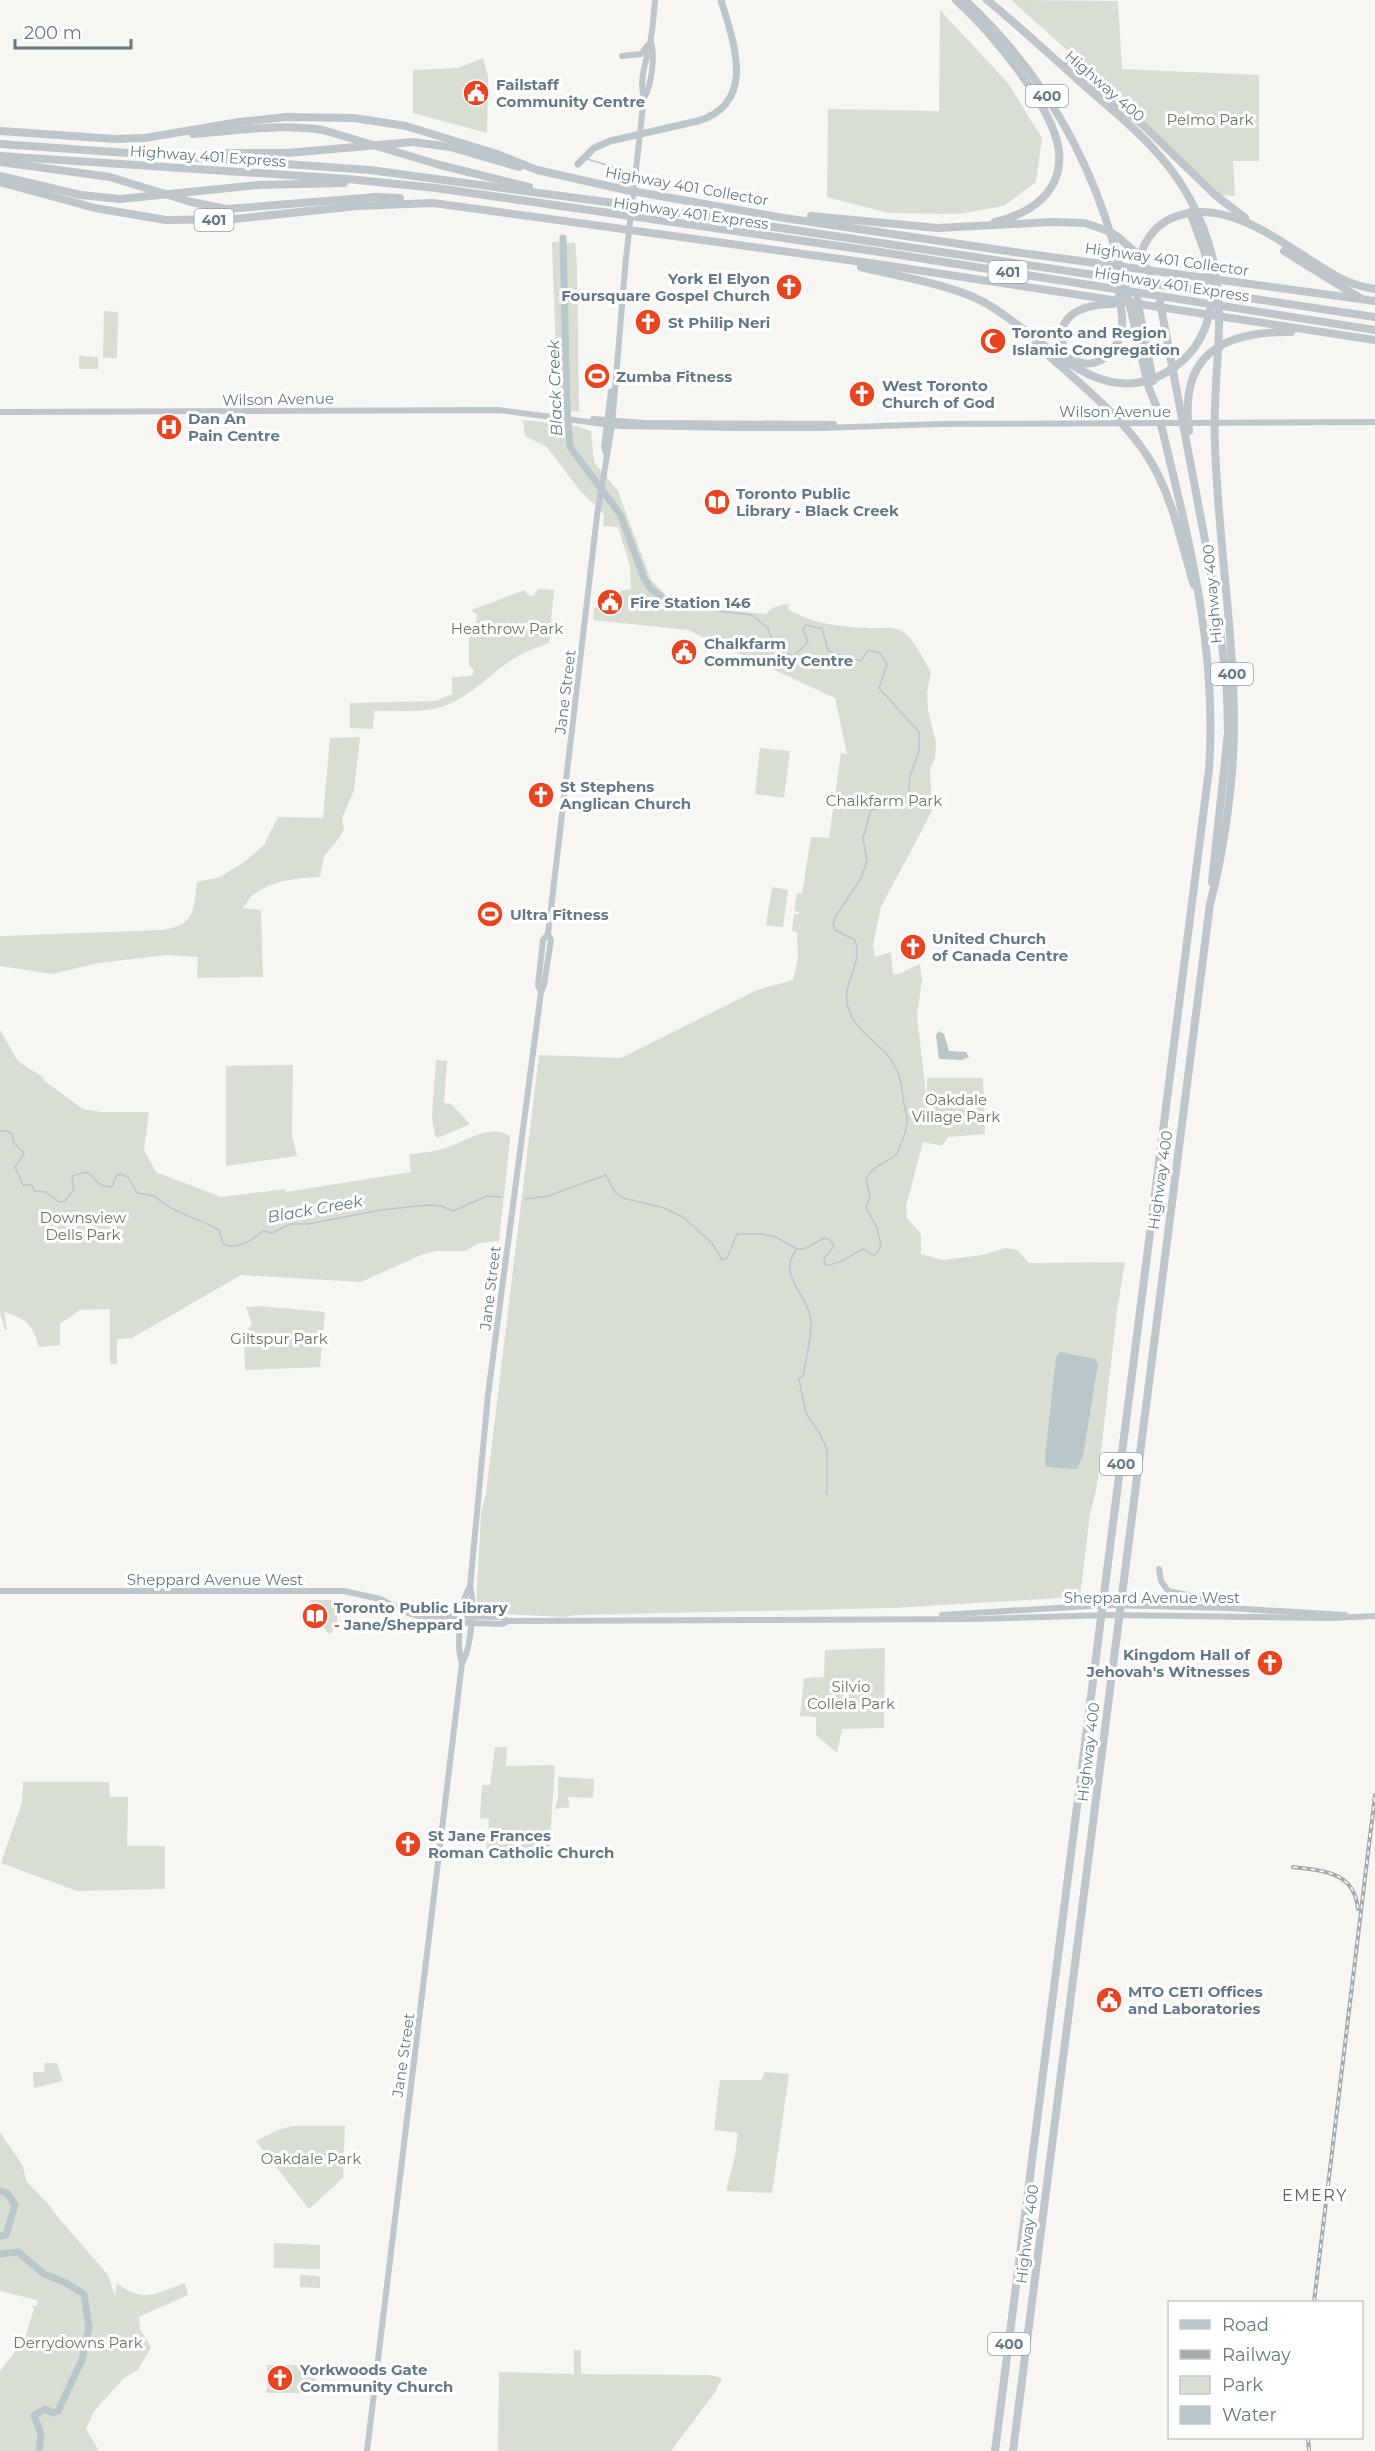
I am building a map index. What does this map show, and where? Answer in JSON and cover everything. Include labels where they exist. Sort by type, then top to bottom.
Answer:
[{"type":"highway","points":[[956,0],[974,16],[1008,58],[1039,103],[1055,135],[1059,152],[1056,176],[1049,191],[1031,209],[984,227]]},
{"type":"highway","name":"400","points":[[966,0],[1005,39],[1044,90],[1073,140],[1097,193],[1108,225],[1131,315]]},
{"type":"highway","name":"Highway 400","points":[[987,0],[1141,135],[1190,199],[1200,226],[1220,314],[1215,443],[1233,682],[1234,728],[1218,873],[1210,904],[1013,2451]]},
{"type":"highway","points":[[1001,11],[1144,126],[1223,203],[1285,245]]},
{"type":"highway","name":"Highway 401 Collector","points":[[0,131],[115,139],[145,138],[239,122],[286,117],[354,118],[406,126],[497,154],[537,170],[642,193],[999,250],[1375,303]]},
{"type":"highway","points":[[145,138],[283,126],[303,127],[340,135],[552,194]]},
{"type":"highway","points":[[178,157],[203,153],[287,153],[413,142],[450,147],[514,166],[537,170]]},
{"type":"highway","name":"Highway 401 Express","points":[[0,144],[370,170],[642,207],[1375,317]]},
{"type":"highway","name":"Highway 401 Express","points":[[0,156],[436,188],[622,217],[887,253],[1375,330]]},
{"type":"highway","points":[[0,162],[110,177],[190,202],[227,209],[376,197],[421,199],[433,203]]},
{"type":"highway","points":[[0,176],[81,195],[120,199],[258,185],[377,182]]},
{"type":"highway","name":"401","points":[[0,182],[95,208],[166,220],[234,219],[357,206],[433,203],[831,259],[1375,340]]},
{"type":"highway","points":[[1200,212],[1245,228],[1375,303]]},
{"type":"highway","points":[[1144,305],[1098,305],[1077,311],[1068,318],[1063,328],[1061,336],[1065,352],[1073,359],[1090,364],[1103,360],[1117,345],[1120,334],[1131,315],[1136,288],[1138,262],[1147,239],[1157,227],[1179,215],[1200,212],[1219,213],[1235,218],[1343,280],[1375,290]]},
{"type":"highway","points":[[766,213],[904,226],[984,227],[1052,222],[1085,223],[1118,237],[1141,259],[1155,286],[1183,408],[1222,644],[1228,733],[1210,904]]},
{"type":"highway","points":[[831,259],[927,282],[972,297],[1011,321],[1077,369],[1102,380],[1124,384],[1151,380],[1179,365],[1195,348],[1207,324],[1211,298],[1211,267]]},
{"type":"highway","name":"Highway 400","points":[[995,2451],[1209,769],[1211,690],[1202,609],[1192,553],[1157,408],[1131,315]]},
{"type":"highway","points":[[1011,321],[1100,403],[1132,436],[1160,478],[1172,509],[1202,609]]},
{"type":"highway","points":[[1183,408],[1198,367],[1222,344],[1257,333],[1323,334]]},
{"type":"main road","name":"Jane Street","points":[[367,2451],[462,1663],[466,1656],[471,1620],[473,1596],[470,1587],[488,1395],[541,992],[538,985],[543,939],[549,934],[606,453],[604,447],[614,382],[640,128],[652,60],[651,41],[655,0]]},
{"type":"main road","points":[[622,56],[641,54],[651,41]]},
{"type":"main road","name":"Wilson Avenue","points":[[0,412],[498,410],[609,423],[744,426],[1375,422]]},
{"type":"main road","points":[[1159,1569],[1161,1581],[1170,1592],[1208,1599],[1228,1608]]},
{"type":"main road","name":"Jane Street","points":[[462,1663],[458,1654],[465,1594],[470,1587]]},
{"type":"main road","name":"Sheppard Avenue West","points":[[0,1591],[339,1591],[380,1599],[425,1619],[436,1616],[462,1620],[501,1617],[508,1621],[978,1619],[1078,1616],[1286,1619],[1375,1616]]},
{"type":"main road","name":"Sheppard Avenue West","points":[[914,1618],[1079,1606],[1228,1608],[1354,1616]]},
{"type":"green space","name":"Pelmo Park","points":[[1011,0],[1118,1],[1122,69],[1259,75],[1259,161],[1233,161],[1235,196],[1219,195],[1115,93]]},
{"type":"green space","points":[[940,10],[1008,83],[1042,138],[1036,182],[1004,206],[959,214],[888,213],[827,197],[828,109],[939,111]]},
{"type":"green space","points":[[483,58],[488,76],[487,133],[413,113],[413,70],[458,68]]},
{"type":"green space","points":[[552,242],[575,243],[579,412],[558,409]]},
{"type":"green space","points":[[104,311],[118,312],[117,358],[103,358]]},
{"type":"green space","points":[[79,356],[98,357],[98,369],[79,369]]},
{"type":"green space","points":[[523,420],[577,426],[591,431],[594,462],[618,491],[651,580],[667,596],[711,609],[767,614],[780,605],[789,604],[788,609],[797,614],[827,624],[897,629],[913,641],[931,672],[927,693],[928,710],[936,743],[935,759],[930,769],[932,811],[881,907],[873,944],[875,957],[891,952],[893,974],[899,974],[920,964],[922,979],[917,1016],[927,1102],[927,1078],[983,1078],[985,1134],[948,1137],[942,1146],[923,1142],[906,1206],[907,1218],[921,1234],[921,1254],[943,1260],[982,1255],[1006,1248],[1017,1250],[1029,1263],[1125,1262],[1117,1311],[1097,1486],[1090,1514],[1080,1596],[1077,1591],[1076,1597],[892,1608],[565,1617],[479,1613],[476,1608],[481,1514],[486,1493],[539,1055],[621,1058],[757,990],[793,980],[798,959],[797,932],[792,931],[794,914],[799,914],[794,911],[797,893],[802,894],[811,837],[829,838],[841,753],[847,754],[835,698],[688,630],[593,620],[594,608],[620,607],[620,591],[631,589],[630,566],[618,527],[603,526],[604,514],[581,492],[547,447],[525,436]]},
{"type":"green space","name":"Heathrow Park","points":[[539,589],[554,590],[549,643],[515,658],[473,690],[449,704],[422,710],[374,711],[373,729],[350,728],[350,703],[436,701],[452,694],[452,677],[472,676],[474,670],[469,666],[469,625],[476,622],[477,615],[471,610],[525,590],[528,595],[533,596]]},
{"type":"green space","points":[[360,737],[354,790],[342,819],[344,828],[340,837],[324,856],[320,877],[294,879],[269,886],[252,895],[242,908],[261,910],[263,977],[197,978],[198,957],[167,955],[99,963],[52,974],[0,966],[0,936],[163,930],[182,924],[191,915],[197,882],[220,877],[244,862],[264,845],[278,817],[323,818],[330,738]]},
{"type":"green space","points":[[760,748],[790,751],[784,798],[755,794]]},
{"type":"green space","points":[[772,887],[788,890],[783,927],[766,925]]},
{"type":"green space","name":"Downsview Dells Park","points":[[0,1030],[18,1061],[83,1109],[101,1112],[149,1112],[144,1150],[156,1172],[221,1197],[285,1189],[286,1192],[411,1172],[409,1154],[442,1149],[484,1133],[502,1132],[510,1136],[510,1140],[499,1241],[479,1243],[466,1251],[435,1251],[421,1255],[361,1282],[241,1275],[132,1338],[117,1339],[117,1364],[110,1364],[110,1309],[80,1310],[60,1324],[60,1345],[39,1347],[28,1324],[4,1312],[7,1330],[5,1330],[0,1313]]},
{"type":"green space","points":[[436,1060],[447,1061],[444,1103],[451,1104],[470,1124],[438,1138],[435,1136],[432,1116]]},
{"type":"green space","points":[[293,1065],[292,1135],[297,1156],[226,1166],[226,1066]]},
{"type":"green space","name":"Giltspur Park","points":[[259,1306],[325,1312],[320,1367],[245,1370],[244,1334],[252,1324],[246,1307]]},
{"type":"green space","points":[[310,1600],[337,1600],[337,1628],[329,1634],[322,1626],[322,1606],[310,1606]]},
{"type":"green space","name":"Silvio Collela Park","points":[[885,1648],[884,1728],[842,1729],[837,1753],[816,1735],[816,1717],[800,1716],[804,1678],[824,1677],[825,1650]]},
{"type":"green space","points":[[495,1747],[507,1747],[506,1766],[555,1765],[549,1854],[486,1854],[489,1819],[480,1818],[482,1785],[490,1785]]},
{"type":"green space","points":[[558,1777],[594,1779],[593,1798],[568,1797],[570,1807],[555,1809],[558,1797]]},
{"type":"green space","points":[[23,1782],[109,1782],[110,1797],[128,1797],[127,1846],[165,1846],[165,1889],[77,1891],[1,1863],[22,1802]]},
{"type":"green space","points":[[45,2063],[57,2063],[63,2081],[34,2088],[33,2072],[44,2072]]},
{"type":"green space","points":[[765,2072],[789,2074],[772,2193],[726,2191],[738,2133],[714,2130],[720,2080],[761,2080]]},
{"type":"green space","name":"Oakdale Park","points":[[292,2126],[345,2126],[343,2178],[309,2209],[256,2141]]},
{"type":"green space","name":"Derrydowns Park","points":[[0,2132],[23,2166],[26,2181],[53,2209],[51,2209],[108,2275],[115,2296],[117,2283],[135,2293],[150,2295],[185,2283],[188,2295],[139,2317],[140,2329],[151,2347],[138,2370],[124,2378],[94,2411],[86,2429],[99,2451],[0,2451],[0,2371],[24,2340],[34,2309],[32,2306],[37,2306],[37,2300],[0,2291]]},
{"type":"green space","points":[[274,2243],[320,2245],[320,2269],[274,2268]]},
{"type":"green space","points":[[300,2275],[320,2276],[320,2288],[300,2287]]},
{"type":"green space","points":[[574,2350],[581,2350],[581,2374],[709,2375],[722,2378],[716,2391],[671,2451],[498,2451],[499,2372],[574,2374]]},
{"type":"green space","points":[[267,2365],[317,2365],[314,2393],[267,2393]]},
{"type":"water","points":[[939,1031],[944,1034],[949,1051],[966,1052],[969,1057],[962,1060],[939,1059],[936,1035]]},
{"type":"water","points":[[1060,1352],[1095,1359],[1098,1364],[1083,1456],[1077,1469],[1046,1467],[1045,1458],[1056,1357]]},
{"type":"waterway","name":"Black Creek","points":[[578,164],[594,148],[610,141],[698,121],[716,112],[728,101],[735,86],[735,52],[721,0]]},
{"type":"waterway","points":[[584,158],[626,171]]},
{"type":"waterway","name":"Black Creek","points":[[563,238],[570,447],[620,514],[644,578],[650,588],[667,602],[686,607]]},
{"type":"waterway","name":"Black Creek","points":[[526,1199],[548,1196],[606,1175],[615,1192],[623,1198],[664,1208],[683,1217],[712,1243],[722,1260],[727,1258],[737,1234],[761,1234],[776,1237],[797,1249],[804,1249],[824,1238],[830,1240],[834,1246],[824,1259],[825,1265],[841,1261],[864,1249],[872,1255],[876,1254],[881,1246],[877,1228],[866,1207],[870,1197],[866,1178],[874,1169],[895,1156],[904,1134],[907,1118],[901,1082],[896,1068],[885,1052],[857,1025],[848,1007],[847,990],[857,957],[857,949],[855,940],[835,930],[833,924],[835,917],[861,878],[867,861],[863,838],[871,810],[892,806],[901,807],[908,800],[910,776],[919,751],[919,732],[879,688],[887,664],[880,653],[868,650],[861,661],[833,653],[828,650],[822,629],[806,625],[803,629],[808,642],[794,656],[780,652],[774,647],[768,628],[752,615],[686,607]]},
{"type":"waterway","name":"Black Creek","points":[[0,1131],[12,1134],[14,1143],[24,1153],[15,1167],[23,1185],[32,1185],[34,1191],[46,1192],[59,1202],[65,1201],[74,1189],[73,1176],[85,1172],[102,1185],[112,1187],[116,1176],[120,1174],[128,1177],[137,1193],[155,1196],[168,1206],[219,1230],[223,1244],[229,1246],[244,1244],[263,1231],[272,1233],[290,1224],[308,1224],[381,1210],[427,1205],[441,1206],[453,1211],[487,1196],[501,1197]]},
{"type":"waterway","points":[[796,1250],[790,1269],[792,1278],[810,1314],[811,1324],[803,1376],[799,1379],[806,1413],[820,1434],[827,1450],[827,1494]]},
{"type":"waterway","name":"Black Creek","points":[[0,2191],[7,2193],[15,2205],[6,2235],[0,2236]]},
{"type":"waterway","name":"Black Creek","points":[[0,2254],[18,2252],[44,2274],[84,2294],[89,2328],[82,2360],[58,2411],[53,2413],[45,2409],[34,2415],[41,2434],[39,2451]]},
{"type":"railway","points":[[1314,2301],[1375,1795]]},
{"type":"railway","points":[[1293,1867],[1326,1872],[1344,1880],[1355,1896],[1358,1909]]},
{"type":"railway","points":[[1308,2439],[1309,2451]]},
{"type":"place","name":"Failstaff Community Centre","points":[[476,93]]},
{"type":"place","name":"York El Elyon Foursquare Gospel Church","points":[[789,287]]},
{"type":"place","name":"St Philip Neri","points":[[648,322]]},
{"type":"place","name":"Toronto and Region Islamic Congregation","points":[[993,341]]},
{"type":"place","name":"Zumba Fitness","points":[[597,376]]},
{"type":"place","name":"West Toronto Church of God","points":[[862,394]]},
{"type":"place","name":"Dan An Pain Centre","points":[[169,427]]},
{"type":"place","name":"Toronto Public Library - Black Creek","points":[[717,502]]},
{"type":"place","name":"Fire Station 146","points":[[610,602]]},
{"type":"place","name":"Chalkfarm Community Centre","points":[[684,652]]},
{"type":"place","name":"St Stephens Anglican Church","points":[[541,795]]},
{"type":"place","name":"Ultra Fitness","points":[[490,914]]},
{"type":"place","name":"United Church of Canada Centre","points":[[913,947]]},
{"type":"place","name":"Toronto Public Library - Jane/Sheppard","points":[[315,1616]]},
{"type":"place","name":"Kingdom Hall of Jehovah's Witnesses","points":[[1270,1663]]},
{"type":"place","name":"St Jane Frances Roman Catholic Church","points":[[408,1844]]},
{"type":"place","name":"MTO CETI Offices and Laboratories","points":[[1109,2000]]},
{"type":"place","name":"Yorkwoods Gate Community Church","points":[[280,2378]]},
{"type":"district","name":"EMERY","points":[[1315,2195]]},
{"type":"park label","name":"Chalkfarm Park","points":[[884,800]]},
{"type":"park label","name":"Oakdale Village Park","points":[[956,1108]]}]
